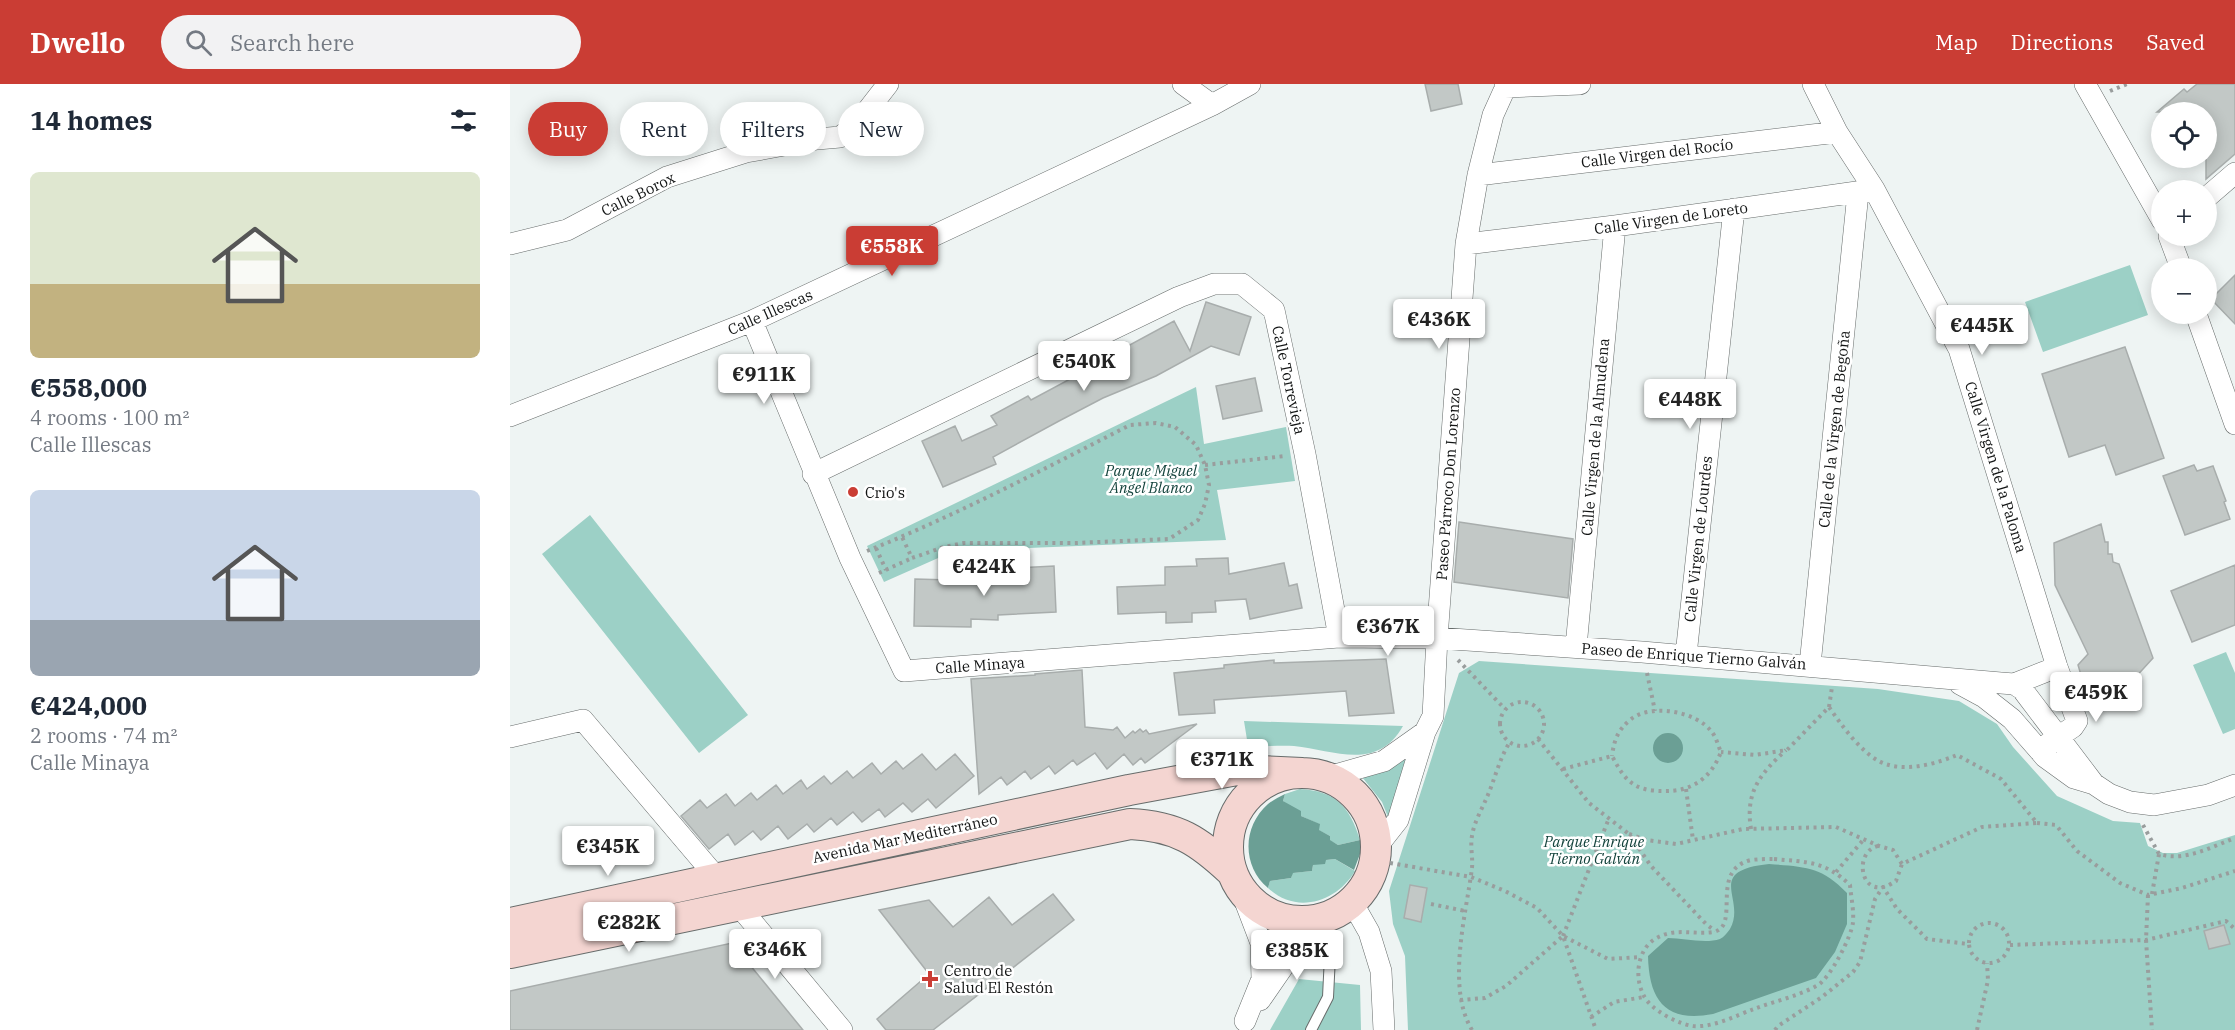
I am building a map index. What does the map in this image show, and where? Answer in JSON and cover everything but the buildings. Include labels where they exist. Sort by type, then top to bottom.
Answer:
[{"type":"street","name":"Calle Borox","points":[[510,244],[567,230],[667,177],[747,152],[840,137],[857,124],[888,84]]},
{"type":"street","points":[[1183,84],[1212,105]]},
{"type":"street","name":"Calle Illescas","points":[[510,416],[752,321],[1212,105],[1250,84]]},
{"type":"street","points":[[1506,86],[1580,84]]},
{"type":"street","name":"Calle Virgen de la Paloma","points":[[1814,84],[1866,191],[1959,349],[2057,667],[2077,722],[2039,750]]},
{"type":"street","points":[[2085,84],[2151,201]]},
{"type":"street","name":"Paseo Párroco Don Lorenzo","points":[[1376,854],[1398,820],[1425,732],[1433,716],[1466,244],[1478,175],[1493,115],[1506,86]]},
{"type":"street","name":"Calle Virgen del Rocío","points":[[1478,175],[1837,132]]},
{"type":"street","points":[[2217,188],[2235,172]]},
{"type":"street","name":"Calle Virgen de Loreto","points":[[1466,244],[1866,191]]},
{"type":"street","name":"Calle de la Virgen de Begoña","points":[[1810,665],[1866,191]]},
{"type":"street","name":"Calle Virgen de Lourdes","points":[[1686,655],[1734,209]]},
{"type":"street","name":"Calle Virgen de la Almudena","points":[[1576,647],[1615,226]]},
{"type":"street","name":"Calle Torrevieja","points":[[813,474],[1179,297],[1214,284],[1242,284],[1274,310],[1305,454],[1339,637]]},
{"type":"street","name":"Calle Minaya","points":[[752,321],[813,474],[904,671],[1339,637],[1437,638]]},
{"type":"street","points":[[2200,324],[2233,410]]},
{"type":"street","name":"Paseo de Enrique Tierno Galván","points":[[1437,638],[1686,655],[2014,684],[2022,689],[2040,711],[2094,784],[2109,795],[2130,802],[2154,805],[2208,795],[2235,785]]},
{"type":"street","points":[[2014,684],[2057,667]]},
{"type":"street","name":"Paseo de Enrique Tierno Galván","points":[[1951,679],[1984,697],[2005,714],[2045,757],[2074,777],[2094,784]]},
{"type":"street","points":[[510,736],[583,720],[717,878]]},
{"type":"street","points":[[1242,1025],[1262,979],[1261,943],[1236,880],[1228,849],[1231,825],[1241,804],[1258,787],[1279,776],[1315,775],[1384,761],[1425,732]]},
{"type":"street","name":"Avenida Mar Mediterráneo","points":[[510,923],[1129,790],[1237,770],[1315,775]]},
{"type":"street","points":[[510,954],[1130,824],[1153,825],[1171,830],[1207,848],[1256,904],[1276,916],[1299,921],[1318,919],[1337,912],[1352,902],[1367,883],[1376,854],[1373,826],[1364,805],[1348,788],[1315,775]]},
{"type":"street","points":[[1352,902],[1369,932],[1381,971],[1384,1030]]},
{"type":"street","points":[[739,906],[842,1030]]},
{"type":"street","points":[[1242,1025],[1318,919]]},
{"type":"lane","points":[[1311,1030],[1328,997],[1330,956],[1318,919]]},
{"type":"path","points":[[850,558],[902,537],[1130,424],[1156,423],[1175,427],[1196,445],[1205,465],[1209,485],[1205,504],[1198,520],[1169,539],[1075,543],[964,543],[912,558],[861,581]]},
{"type":"path","points":[[1205,465],[1305,454]]},
{"type":"path","points":[[902,537],[912,558]]},
{"type":"path","points":[[876,548],[886,570]]},
{"type":"path","points":[[1437,638],[1505,709]]},
{"type":"path","points":[[1642,652],[1655,711]]},
{"type":"path","points":[[1524,702],[1537,708],[1544,719],[1544,727],[1538,739],[1534,743],[1522,746],[1504,737],[1500,723],[1505,709],[1524,702]]},
{"type":"path","points":[[1751,829],[1748,812],[1753,788],[1767,768],[1829,707],[1847,733],[1868,752],[1888,765],[1912,766],[1958,755],[2001,779],[2037,823]]},
{"type":"path","points":[[1655,711],[1682,713],[1696,720],[1711,730],[1721,752],[1716,765],[1703,780],[1686,789],[1672,791],[1652,790],[1635,785],[1621,773],[1612,756],[1614,740],[1619,731],[1632,718],[1655,711]]},
{"type":"path","points":[[1538,739],[1589,803],[1629,834],[1651,866],[1716,932]]},
{"type":"path","points":[[1472,1030],[1465,1019],[1460,1000],[1459,962],[1473,860],[1472,835],[1503,753],[1510,742]]},
{"type":"path","points":[[1721,752],[1755,755],[1787,750]]},
{"type":"path","points":[[1563,769],[1612,756]]},
{"type":"path","points":[[1686,789],[1694,840]]},
{"type":"path","points":[[2143,803],[2142,823],[2159,854],[2150,895],[2146,940],[2152,1030]]},
{"type":"path","points":[[1460,1000],[1485,998],[1506,986],[1563,936],[1609,818]]},
{"type":"path","points":[[1879,846],[1866,853],[1862,868],[1865,880],[1875,887],[1883,887],[1896,881],[1902,864],[1982,827],[2037,823],[2056,825],[2077,851],[2085,857],[2120,883],[2150,895],[2182,888],[2235,870]]},
{"type":"path","points":[[1629,834],[1646,840],[1676,844],[1751,829],[1836,827],[1893,850],[1902,864]]},
{"type":"path","points":[[2159,854],[2176,858],[2235,838]]},
{"type":"path","points":[[1836,872],[1864,839]]},
{"type":"path","points":[[1376,854],[1471,877],[1505,891],[1537,908],[1563,936],[1608,959],[1641,957]]},
{"type":"path","points":[[1774,859],[1821,865],[1836,872],[1850,885],[1853,923],[1842,953],[1820,984],[1719,1022],[1695,1026],[1677,1021],[1654,1007],[1644,997],[1637,972],[1641,957],[1653,940],[1668,933],[1716,932],[1723,927],[1726,919],[1728,880],[1734,870],[1750,860],[1774,859]]},
{"type":"path","points":[[1883,887],[1897,909],[1927,939],[1968,944]]},
{"type":"path","points":[[1775,1030],[1853,972],[1860,962],[1875,899],[1883,887]]},
{"type":"path","points":[[1431,904],[1465,911]]},
{"type":"path","points":[[2010,945],[2146,940],[2226,921],[2235,929]]},
{"type":"path","points":[[1982,923],[1995,923],[2006,931],[2010,945],[2001,959],[1987,963],[1974,957],[1968,944],[1973,930],[1982,923]]},
{"type":"path","points":[[1563,936],[1596,1030]]},
{"type":"path","points":[[1977,1030],[1988,980],[1987,963]]},
{"type":"path","points":[[1592,1017],[1614,1002],[1644,997]]},
{"type":"green space","points":[[2130,265],[2148,315],[2043,352],[2025,302]]},
{"type":"green space","name":"Parque Miguel Ángel Blanco","points":[[1196,387],[1204,444],[1286,427],[1295,481],[1217,490],[1226,540],[954,551],[884,582],[867,546]]},
{"type":"green space","points":[[590,515],[748,715],[699,753],[542,554]]},
{"type":"green space","points":[[2226,652],[2235,673],[2235,729],[2223,734],[2193,665]]},
{"type":"green space","name":"Parque Enrique Tierno Galván","points":[[1479,661],[1878,689],[1959,701],[1997,724],[2013,747],[2057,796],[2113,821],[2140,823],[2148,846],[2163,853],[2177,853],[2235,835],[2235,1030],[1408,1030],[1405,956],[1393,924],[1389,891],[1459,673]]},
{"type":"green space","points":[[1244,721],[1403,726],[1381,749],[1368,754],[1354,755],[1294,746],[1248,746]]},
{"type":"green space","points":[[1410,753],[1388,817],[1382,802],[1362,777],[1383,771]]},
{"type":"green space","points":[[1300,789],[1323,793],[1340,803],[1351,818],[1360,840],[1338,845],[1329,840],[1330,836],[1318,830],[1319,824],[1301,816],[1283,801],[1285,794]]},
{"type":"green space","points":[[1335,859],[1355,871],[1338,891],[1327,897],[1303,903],[1279,896],[1268,888],[1270,881],[1291,878],[1292,873],[1312,871],[1313,865]]},
{"type":"green space","points":[[1269,929],[1292,937],[1273,964],[1273,952]]},
{"type":"green space","points":[[1299,979],[1360,985],[1361,1030],[1270,1030]]},
{"type":"shaded area","points":[[1668,733],[1674,734],[1682,742],[1682,754],[1674,762],[1668,763],[1662,762],[1654,754],[1653,748],[1654,742],[1662,734]]},
{"type":"shaded area","points":[[1285,794],[1283,801],[1301,811],[1301,816],[1320,824],[1319,830],[1330,836],[1330,840],[1338,845],[1360,840],[1360,854],[1354,870],[1335,859],[1326,860],[1325,864],[1313,865],[1312,871],[1293,873],[1291,878],[1270,881],[1268,888],[1259,879],[1253,869],[1248,846],[1253,824],[1259,813]]},
{"type":"shaded area","points":[[1769,864],[1812,870],[1829,878],[1847,893],[1847,924],[1835,952],[1816,978],[1713,1014],[1683,1015],[1663,1005],[1652,985],[1648,956],[1668,938],[1708,941],[1723,937],[1730,929],[1734,918],[1732,880],[1737,873]]},
{"type":"place","name":"Crio's","points":[[853,492]]},
{"type":"place","name":"Centro de Salud El Restón","points":[[930,979]]}]
